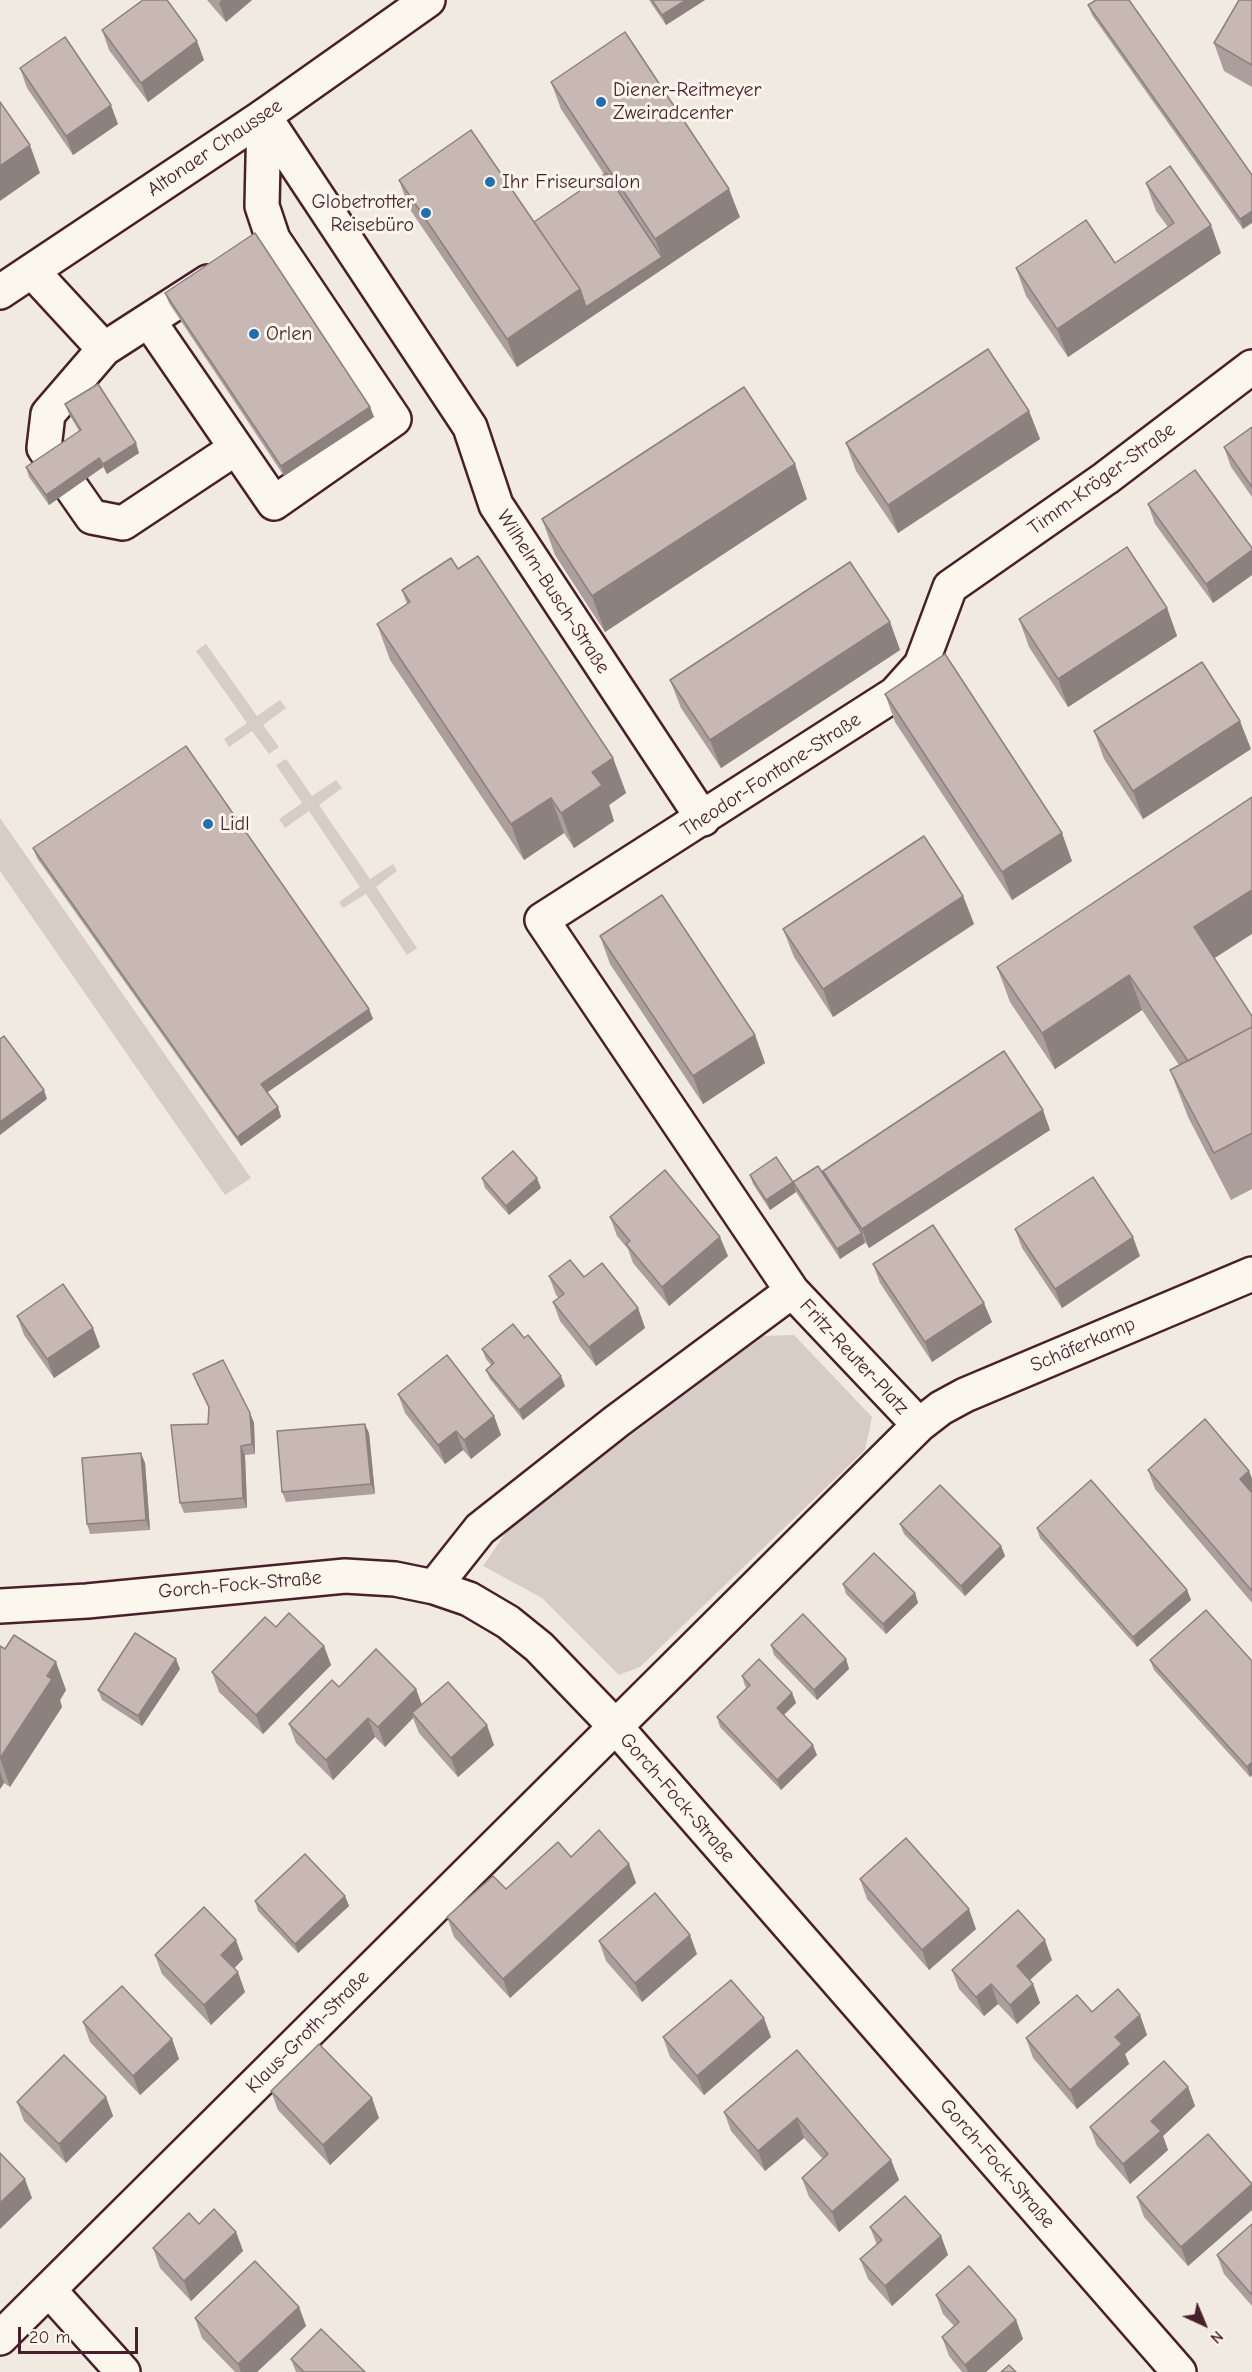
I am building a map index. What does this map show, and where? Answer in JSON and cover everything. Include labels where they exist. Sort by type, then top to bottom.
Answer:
[{"type":"street","name":"Altonaer Chaussee","points":[[0,292],[264,116],[428,0]]},
{"type":"street","points":[[149,321],[274,503],[394,419],[273,239],[262,206],[264,116]]},
{"type":"street","name":"Wilhelm-Busch-Straße","points":[[264,116],[470,427],[496,505],[703,819]]},
{"type":"street","points":[[236,448],[123,523],[92,517],[44,448],[48,414],[104,349],[273,239]]},
{"type":"street","points":[[32,271],[104,349]]},
{"type":"street","name":"Timm-Kröger-Straße","points":[[950,587],[1106,478],[1252,367]]},
{"type":"street","name":"Theodor-Fontane-Straße","points":[[792,1291],[542,921],[895,694],[921,665],[950,587]]},
{"type":"street","name":"Schäferkamp","points":[[919,1425],[964,1395],[1252,1274]]},
{"type":"street","name":"Fritz-Reuter-Platz","points":[[434,1587],[480,1529],[617,1421],[792,1291],[919,1425],[615,1726]]},
{"type":"street","name":"Gorch-Fock-Straße","points":[[0,1606],[87,1601],[345,1576],[395,1579],[434,1587],[469,1599],[508,1622],[539,1647],[615,1726],[1179,2372]]},
{"type":"street","name":"Klaus-Groth-Straße","points":[[0,2338],[615,1726]]},
{"type":"street","points":[[49,2290],[123,2372]]},
{"type":"shaded area","points":[[206,644],[257,716],[280,700],[286,708],[263,725],[279,747],[269,754],[252,731],[229,747],[224,739],[247,723],[196,651]]},
{"type":"shaded area","points":[[286,759],[312,796],[336,780],[342,788],[319,805],[370,879],[393,864],[397,871],[376,887],[417,948],[407,955],[366,894],[343,908],[339,902],[360,887],[309,811],[285,828],[279,819],[302,803],[276,765]]},
{"type":"shaded area","points":[[0,818],[251,1178],[225,1195],[0,871]]},
{"type":"shaded area","points":[[794,1335],[872,1417],[865,1450],[640,1667],[619,1675],[542,1598],[483,1566],[511,1525],[763,1336]]},
{"type":"building","points":[[143,0],[167,0],[197,41],[141,83],[102,30]]},
{"type":"building","points":[[652,0],[686,0],[662,15]]},
{"type":"building","points":[[1096,0],[1129,0],[1252,175],[1252,211],[1240,219],[1088,5]]},
{"type":"building","points":[[1239,0],[1252,0],[1252,65],[1214,43]]},
{"type":"building","points":[[625,32],[729,189],[655,239],[551,82]]},
{"type":"building","points":[[65,37],[111,105],[66,136],[20,68]]},
{"type":"building","points":[[0,102],[30,145],[0,166]]},
{"type":"building","points":[[471,130],[580,289],[507,339],[399,180]]},
{"type":"building","points":[[1170,166],[1211,225],[1057,329],[1016,268],[1086,220],[1115,263],[1174,223],[1146,183]]},
{"type":"building","points":[[606,173],[662,257],[586,307],[580,289],[534,222]]},
{"type":"building","points":[[255,233],[370,407],[281,466],[165,293]]},
{"type":"building","points":[[988,349],[1029,411],[888,505],[846,443]]},
{"type":"building","points":[[98,384],[136,443],[103,464],[99,458],[46,495],[26,467],[81,430],[65,404]]},
{"type":"building","points":[[744,387],[795,464],[592,596],[542,519]]},
{"type":"building","points":[[1252,427],[1252,487],[1224,447]]},
{"type":"building","points":[[1195,470],[1252,548],[1206,584],[1148,504]]},
{"type":"building","points":[[1127,547],[1167,608],[1058,679],[1019,619]]},
{"type":"building","points":[[478,556],[613,758],[592,772],[602,785],[561,813],[551,798],[511,824],[377,624],[410,602],[402,590],[451,558],[458,569]]},
{"type":"building","points":[[850,562],[890,622],[710,740],[670,680]]},
{"type":"building","points":[[945,654],[1062,833],[1002,872],[885,694]]},
{"type":"building","points":[[1202,662],[1240,721],[1133,791],[1094,731]]},
{"type":"building","points":[[186,746],[369,1009],[261,1084],[278,1107],[237,1137],[33,848]]},
{"type":"building","points":[[1252,797],[1252,890],[1194,927],[1252,1016],[1252,1027],[1188,1061],[1129,975],[1042,1033],[997,967]]},
{"type":"building","points":[[924,836],[963,896],[823,989],[783,929]]},
{"type":"building","points":[[662,895],[755,1035],[693,1076],[600,936]]},
{"type":"building","points":[[1252,1027],[1252,1133],[1214,1153],[1170,1070]]},
{"type":"building","points":[[4,1036],[44,1090],[0,1122],[0,1039]]},
{"type":"building","points":[[1004,1051],[1043,1110],[862,1229],[823,1171]]},
{"type":"building","points":[[513,1151],[537,1178],[506,1206],[482,1178]]},
{"type":"building","points":[[776,1157],[793,1182],[766,1200],[750,1175]]},
{"type":"building","points":[[818,1166],[862,1233],[837,1249],[793,1182]]},
{"type":"building","points":[[665,1170],[720,1237],[662,1287],[626,1244],[630,1241],[610,1217]]},
{"type":"building","points":[[1093,1177],[1133,1237],[1055,1289],[1015,1229]]},
{"type":"building","points":[[933,1225],[984,1303],[925,1342],[873,1264]]},
{"type":"building","points":[[570,1260],[584,1277],[602,1263],[638,1308],[589,1347],[553,1302],[564,1294],[549,1276]]},
{"type":"building","points":[[63,1284],[93,1328],[47,1359],[17,1316]]},
{"type":"building","points":[[513,1324],[524,1338],[528,1335],[561,1376],[519,1410],[486,1370],[494,1363],[482,1349]]},
{"type":"building","points":[[447,1355],[494,1416],[464,1440],[456,1431],[438,1445],[398,1394]]},
{"type":"building","points":[[223,1360],[250,1413],[252,1444],[241,1446],[243,1498],[180,1503],[171,1425],[208,1424],[209,1407],[193,1374]]},
{"type":"building","points":[[1205,1419],[1249,1471],[1240,1479],[1252,1493],[1252,1591],[1148,1470]]},
{"type":"building","points":[[365,1424],[371,1484],[282,1492],[277,1431]]},
{"type":"building","points":[[141,1453],[146,1520],[87,1524],[82,1458]]},
{"type":"building","points":[[1091,1480],[1187,1590],[1133,1637],[1037,1528]]},
{"type":"building","points":[[940,1485],[1001,1546],[961,1586],[900,1524]]},
{"type":"building","points":[[874,1553],[915,1593],[883,1624],[843,1584]]},
{"type":"building","points":[[1206,1610],[1252,1661],[1252,1762],[1247,1767],[1150,1660]]},
{"type":"building","points":[[289,1613],[324,1646],[256,1715],[212,1672],[265,1617],[276,1627]]},
{"type":"building","points":[[803,1614],[846,1659],[814,1690],[771,1645]]},
{"type":"building","points":[[135,1633],[176,1659],[138,1716],[98,1690]]},
{"type":"building","points":[[14,1635],[56,1662],[47,1676],[52,1679],[0,1758],[0,1646],[5,1649]]},
{"type":"building","points":[[376,1649],[416,1689],[378,1727],[368,1718],[326,1760],[289,1724],[332,1680],[339,1687]]},
{"type":"building","points":[[759,1659],[792,1693],[777,1708],[813,1745],[777,1780],[717,1717],[750,1685],[742,1676]]},
{"type":"building","points":[[448,1682],[487,1725],[451,1758],[412,1713]]},
{"type":"building","points":[[599,1830],[629,1864],[503,1979],[447,1917],[493,1876],[506,1889],[558,1842],[571,1857]]},
{"type":"building","points":[[906,1838],[969,1909],[922,1950],[860,1879]]},
{"type":"building","points":[[305,1854],[345,1896],[295,1944],[255,1901]]},
{"type":"building","points":[[655,1893],[690,1935],[635,1983],[599,1941]]},
{"type":"building","points":[[204,1907],[236,1940],[221,1955],[238,1972],[204,2005],[155,1955]]},
{"type":"building","points":[[1018,1910],[1045,1940],[1017,1966],[1033,1984],[1010,2005],[991,1984],[976,1997],[952,1970]]},
{"type":"building","points":[[731,1980],[764,2018],[697,2076],[663,2037]]},
{"type":"building","points":[[122,1986],[172,2039],[133,2076],[83,2022]]},
{"type":"building","points":[[1118,1989],[1140,2015],[1115,2037],[1122,2044],[1070,2090],[1026,2038],[1077,1995],[1092,2012]]},
{"type":"building","points":[[319,2044],[372,2098],[323,2145],[271,2091]]},
{"type":"building","points":[[797,2050],[891,2160],[832,2212],[802,2178],[828,2154],[797,2118],[758,2151],[724,2112]]},
{"type":"building","points":[[64,2055],[106,2097],[59,2144],[17,2102]]},
{"type":"building","points":[[1164,2061],[1188,2087],[1151,2121],[1161,2131],[1123,2164],[1090,2127]]},
{"type":"building","points":[[1208,2134],[1252,2184],[1181,2247],[1137,2197]]},
{"type":"building","points":[[0,2153],[25,2179],[0,2203]]},
{"type":"building","points":[[905,2196],[941,2236],[885,2286],[860,2259],[882,2240],[870,2227]]},
{"type":"building","points":[[214,2209],[236,2232],[184,2281],[153,2248],[189,2213],[199,2224]]},
{"type":"building","points":[[1252,2224],[1252,2295],[1217,2255]]},
{"type":"building","points":[[255,2261],[299,2307],[238,2364],[195,2318]]},
{"type":"building","points":[[969,2266],[1016,2320],[965,2365],[942,2337],[959,2322],[936,2295]]},
{"type":"building","points":[[321,2329],[365,2372],[302,2372],[291,2359]]},
{"type":"building","points":[[1009,2365],[1016,2372],[1001,2372]]},
{"type":"place","name":"Diener-Reitmeyer Zweiradcenter","points":[[601,102]]},
{"type":"place","name":"Ihr Friseursalon","points":[[490,182]]},
{"type":"place","name":"Globetrotter Reisebüro","points":[[426,213]]},
{"type":"place","name":"Orlen","points":[[254,334]]},
{"type":"place","name":"Lidl","points":[[208,824]]}]
